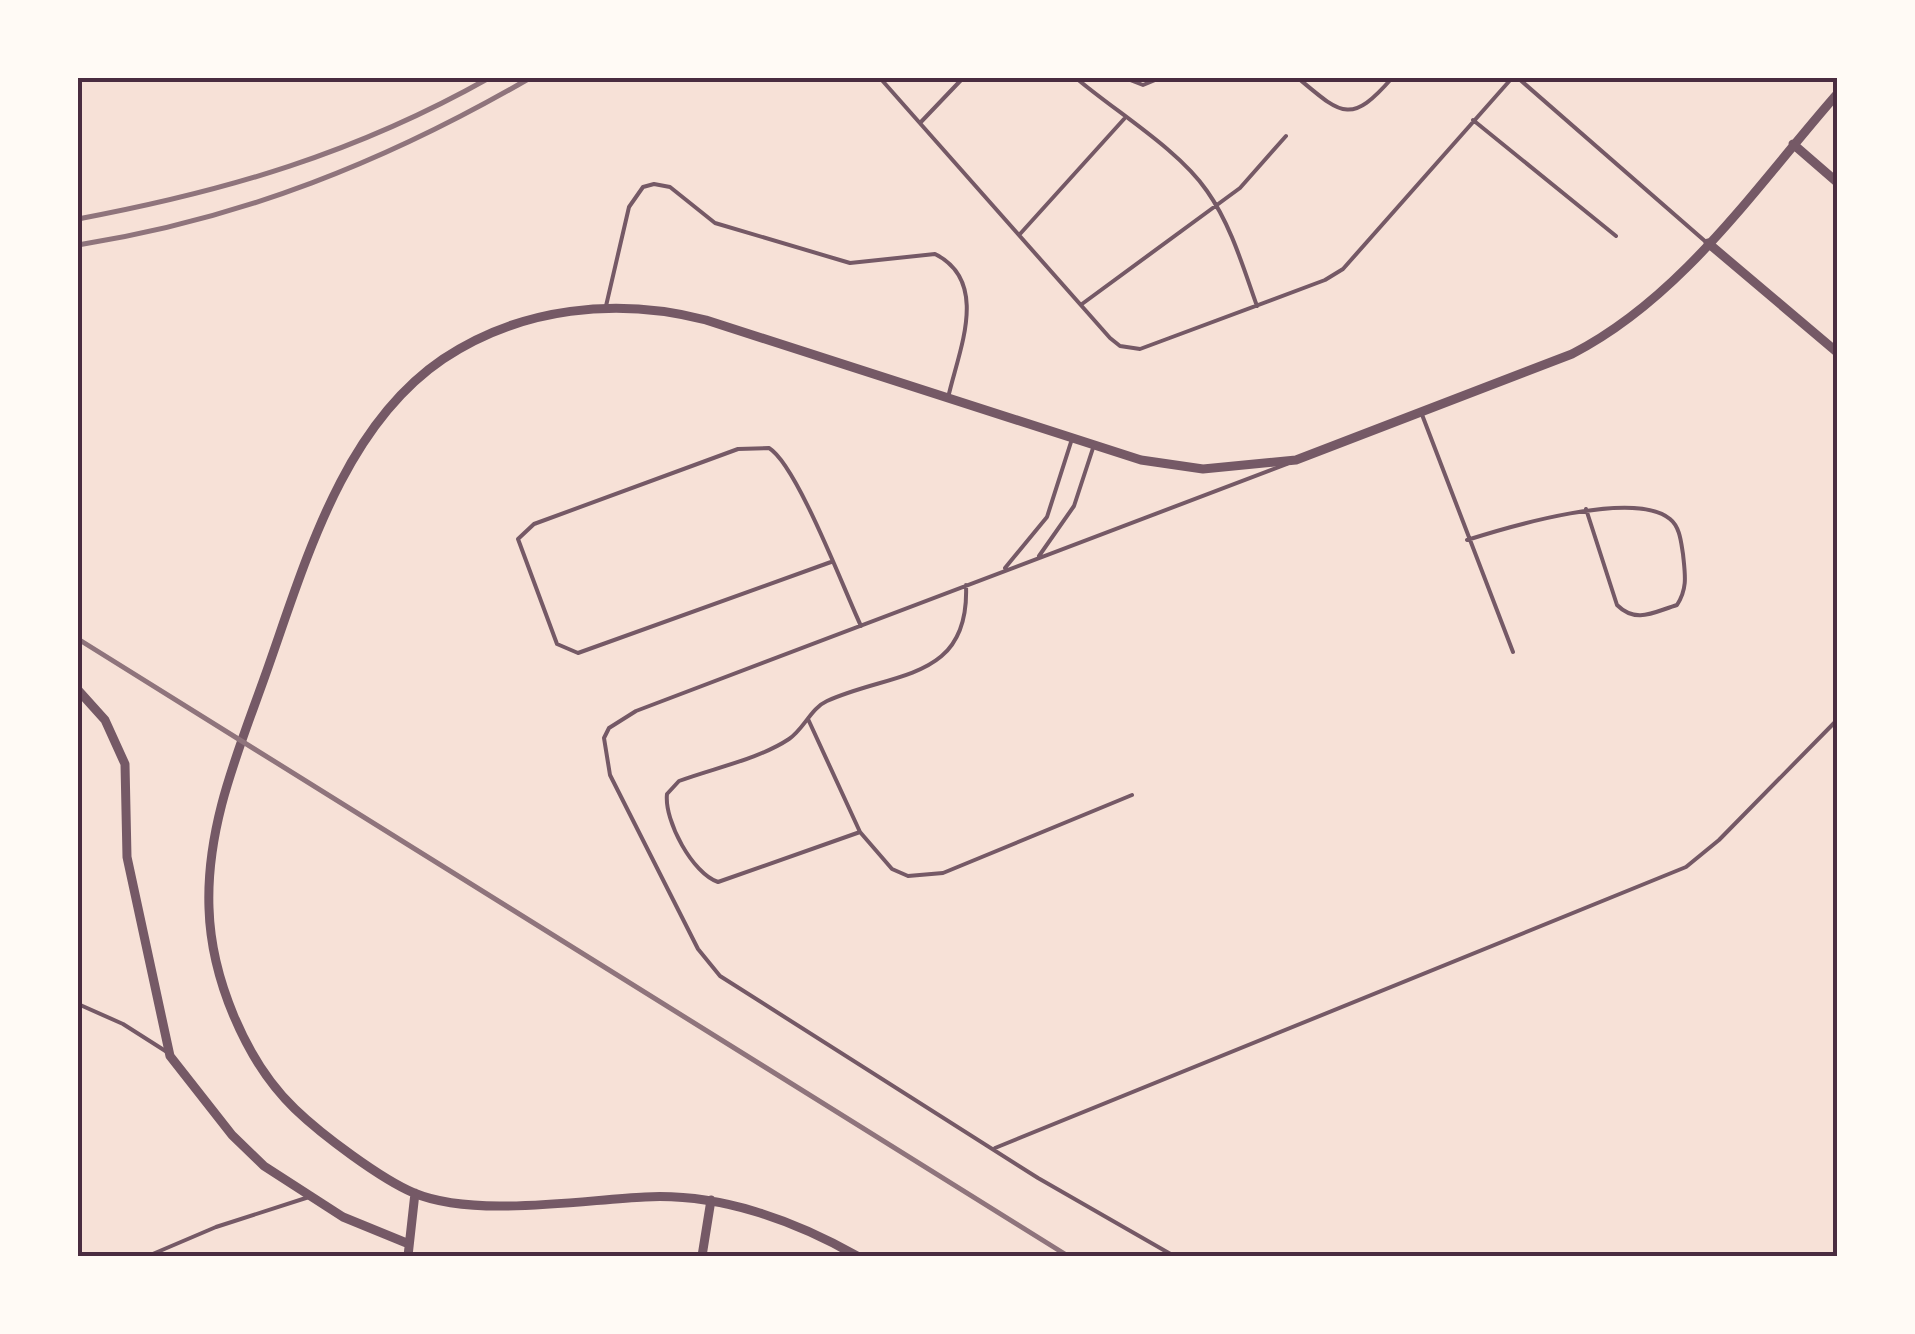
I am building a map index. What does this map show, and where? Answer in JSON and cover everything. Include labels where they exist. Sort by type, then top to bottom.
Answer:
[{"type":"street","points":[[857,1256],[794,1226],[711,1200],[649,1196],[555,1205],[478,1203],[414,1193],[345,1150],[294,1109],[267,1078],[245,1038],[212,942],[212,844],[228,777],[319,529],[362,449],[390,409],[440,361],[473,341],[536,316],[606,307],[663,310],[706,320],[1174,467],[1228,468],[1296,460],[1572,354],[1610,334],[1681,273],[1838,93]]},
{"type":"street","points":[[1793,144],[1838,183]]},
{"type":"street","points":[[1708,243],[1838,354]]},
{"type":"street","points":[[78,690],[105,720],[125,764],[127,858],[170,1056],[232,1136],[264,1166],[372,1231],[409,1244]]},
{"type":"street","points":[[408,1256],[414,1193]]},
{"type":"street","points":[[702,1256],[711,1200]]},
{"type":"lane","points":[[880,78],[1120,346],[1140,349],[1343,269],[1473,120],[1515,78],[1708,243]]},
{"type":"lane","points":[[920,124],[963,78]]},
{"type":"lane","points":[[1076,78],[1189,171],[1216,206],[1257,306]]},
{"type":"lane","points":[[1125,78],[1143,85],[1160,78]]},
{"type":"lane","points":[[1298,78],[1333,107],[1352,112],[1368,105],[1392,78]]},
{"type":"lane","points":[[1020,235],[1124,119]]},
{"type":"lane","points":[[1473,120],[1616,236]]},
{"type":"lane","points":[[1081,305],[1240,188],[1286,136]]},
{"type":"lane","points":[[606,307],[616,250],[629,208],[643,188],[654,184],[670,187],[716,224],[850,264],[936,254],[954,268],[967,294],[968,310],[948,398]]},
{"type":"lane","points":[[1421,412],[1512,652]]},
{"type":"lane","points":[[1002,571],[1047,517],[1072,438]]},
{"type":"lane","points":[[1037,559],[1069,516],[1094,445]]},
{"type":"lane","points":[[831,562],[578,654],[557,644],[518,539],[534,524],[738,449],[758,446],[778,454],[787,466],[831,562],[860,626]]},
{"type":"lane","points":[[1174,1256],[767,1007],[713,968],[698,949],[610,775],[604,738],[609,728],[636,712],[1296,460]]},
{"type":"lane","points":[[1467,540],[1586,509],[1658,512],[1672,520],[1680,535],[1686,581],[1677,605],[1640,617],[1626,614],[1617,605],[1586,509]]},
{"type":"lane","points":[[860,832],[718,882],[700,874],[668,813],[666,794],[679,780],[789,740],[826,701],[940,660],[965,617],[966,585]]},
{"type":"lane","points":[[808,719],[860,832],[892,869],[925,878],[1132,795]]},
{"type":"lane","points":[[994,1148],[1686,867],[1719,840],[1838,719]]},
{"type":"lane","points":[[78,1004],[150,1039],[170,1056]]},
{"type":"lane","points":[[148,1256],[216,1228],[310,1197]]},
{"type":"railway","points":[[78,219],[186,196],[290,166],[390,128],[489,78]]},
{"type":"railway","points":[[78,245],[198,220],[312,183],[422,135],[530,78]]},
{"type":"railway","points":[[78,639],[1068,1256]]}]
